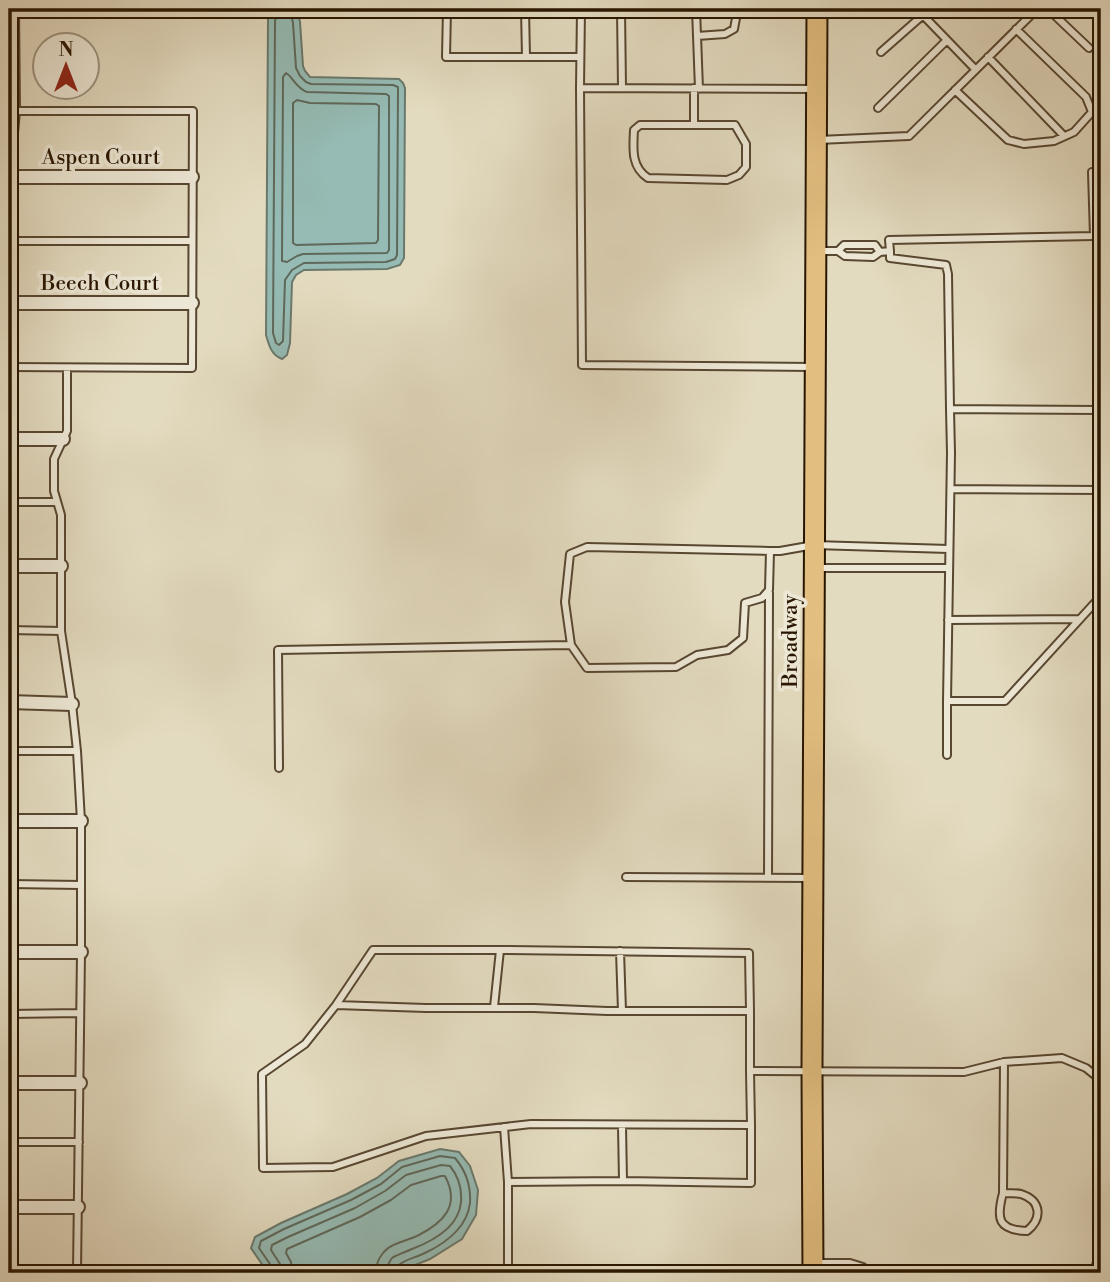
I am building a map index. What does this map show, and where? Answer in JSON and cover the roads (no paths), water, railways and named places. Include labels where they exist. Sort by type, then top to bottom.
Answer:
[{"type":"main road","name":"Broadway","points":[[813,1268],[817,9]]},
{"type":"street","points":[[9,155],[13,111],[11,10]]},
{"type":"street","name":"Aspen Court","points":[[9,177],[192,177]]},
{"type":"street","name":"Beech Court","points":[[9,303],[192,303]]},
{"type":"street","points":[[9,439],[64,439]]},
{"type":"street","points":[[9,566],[61,566]]},
{"type":"street","points":[[9,702],[72,704]]},
{"type":"street","points":[[9,821],[81,821]]},
{"type":"street","points":[[9,952],[81,952]]},
{"type":"street","points":[[9,1083],[80,1083]]},
{"type":"street","points":[[9,1207],[78,1208]]},
{"type":"lane","points":[[447,9],[446,57],[580,57]]},
{"type":"lane","points":[[525,9],[526,57]]},
{"type":"lane","points":[[581,9],[582,365],[815,367]]},
{"type":"lane","points":[[621,9],[622,88]]},
{"type":"lane","points":[[694,125],[696,9]]},
{"type":"lane","points":[[697,36],[725,34],[734,29],[736,9]]},
{"type":"lane","points":[[917,9],[975,69]]},
{"type":"lane","points":[[816,140],[909,136],[1037,9]]},
{"type":"lane","points":[[1048,9],[1089,48]]},
{"type":"lane","points":[[881,52],[923,15]]},
{"type":"lane","points":[[956,90],[1008,140],[1024,144],[1054,141],[1074,132],[1092,112],[1086,97],[1016,29]]},
{"type":"lane","points":[[878,108],[947,40]]},
{"type":"lane","points":[[988,57],[1064,136]]},
{"type":"lane","points":[[580,88],[817,89]]},
{"type":"lane","points":[[9,367],[192,368],[193,111],[13,111]]},
{"type":"lane","points":[[640,125],[694,125],[735,125],[746,144],[746,167],[739,175],[727,180],[648,178],[640,173],[634,163],[634,130],[640,125]]},
{"type":"lane","points":[[947,755],[951,489],[948,274],[946,265],[890,258],[889,240],[1094,236],[1092,172]]},
{"type":"lane","points":[[9,241],[192,241]]},
{"type":"lane","points":[[838,251],[844,245],[875,245],[880,252]]},
{"type":"lane","points":[[817,251],[838,251],[845,256],[873,257],[880,252],[890,251]]},
{"type":"lane","points":[[9,1272],[78,1272],[81,821],[77,751],[61,631],[61,515],[54,491],[54,459],[67,431],[67,368]]},
{"type":"lane","points":[[950,409],[1101,412]]},
{"type":"lane","points":[[951,489],[1101,490]]},
{"type":"lane","points":[[9,502],[57,502]]},
{"type":"lane","points":[[769,590],[762,598],[745,603],[743,638],[728,650],[697,655],[676,667],[587,668],[571,645],[565,602],[570,554],[587,547],[780,551],[814,545],[949,549]]},
{"type":"lane","points":[[768,878],[770,551]]},
{"type":"lane","points":[[814,568],[948,568]]},
{"type":"lane","points":[[947,701],[1004,701],[1101,596]]},
{"type":"lane","points":[[948,620],[1080,619]]},
{"type":"lane","points":[[9,630],[61,631]]},
{"type":"lane","points":[[279,768],[278,650],[571,645]]},
{"type":"lane","points":[[9,751],[77,751]]},
{"type":"lane","points":[[626,877],[813,878]]},
{"type":"lane","points":[[9,884],[81,885]]},
{"type":"lane","points":[[508,1182],[751,1183],[751,1125],[750,1071],[750,953],[373,950],[305,1044],[262,1074],[263,1168],[333,1167],[426,1136],[504,1126],[751,1125]]},
{"type":"lane","points":[[494,1007],[500,950]]},
{"type":"lane","points":[[620,951],[622,1011]]},
{"type":"lane","points":[[335,1005],[750,1011]]},
{"type":"lane","points":[[9,1014],[80,1013]]},
{"type":"lane","points":[[750,1071],[964,1072],[1004,1062],[1062,1058],[1086,1068],[1101,1080]]},
{"type":"lane","points":[[1003,1193],[1021,1194],[1031,1200],[1037,1207],[1035,1225],[1027,1231],[1014,1231],[1000,1221],[999,1207],[1003,1193],[1004,1062]]},
{"type":"lane","points":[[504,1126],[508,1182],[508,1273]]},
{"type":"lane","points":[[622,1126],[623,1181]]},
{"type":"lane","points":[[9,1142],[79,1142]]},
{"type":"lane","points":[[1096,1273],[1097,1265],[1101,1262]]},
{"type":"lane","points":[[813,1268],[850,1263],[863,1267],[865,1273]]},
{"type":"water","points":[[272,9],[297,9],[303,66],[310,77],[399,79],[405,88],[404,258],[400,265],[387,269],[304,270],[296,275],[292,282],[290,343],[287,355],[282,359],[269,346],[266,335],[268,19]]},
{"type":"water","points":[[440,1149],[459,1152],[470,1166],[478,1190],[476,1215],[462,1239],[430,1259],[395,1273],[268,1273],[251,1248],[255,1237],[347,1194],[377,1178],[399,1161]]}]
